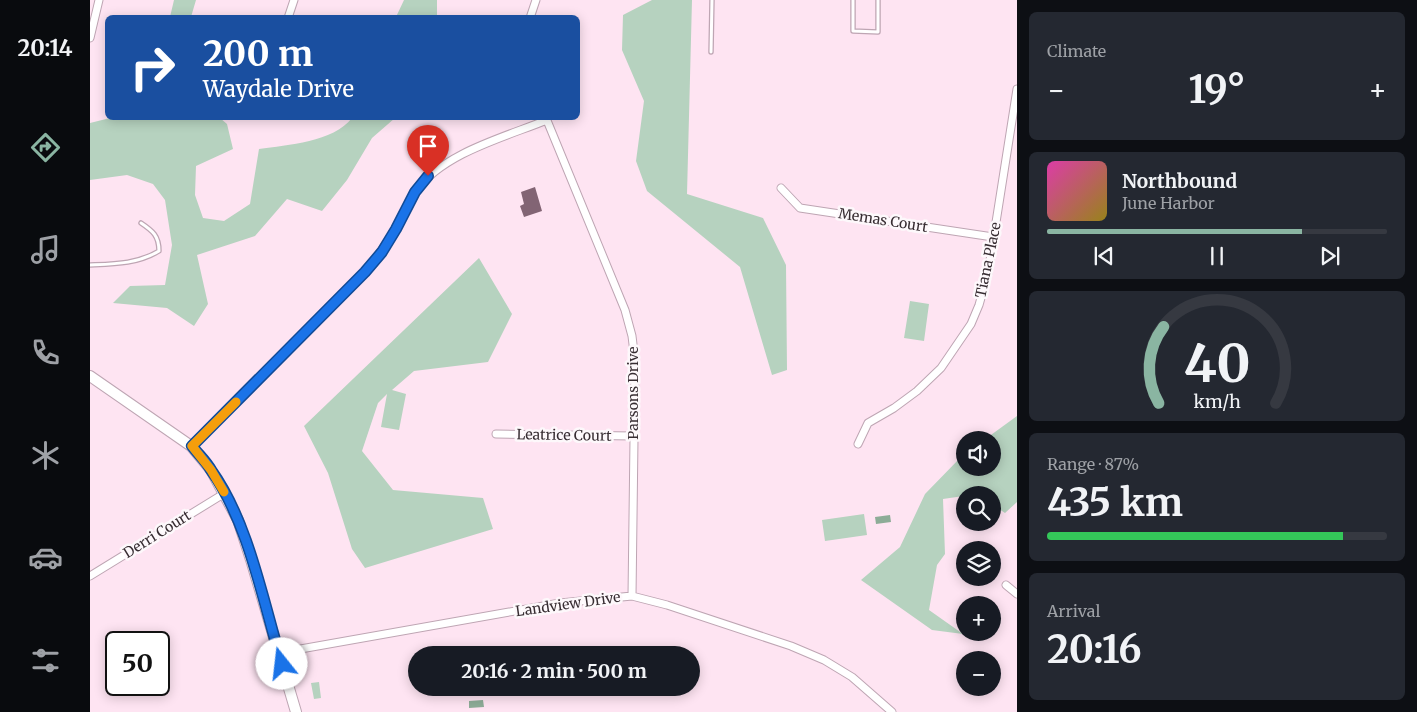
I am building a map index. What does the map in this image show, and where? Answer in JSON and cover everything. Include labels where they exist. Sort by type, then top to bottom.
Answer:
[{"type":"main road","points":[[90,376],[192,446],[211,470],[238,520],[296,712]]},
{"type":"street","points":[[90,38],[99,0]]},
{"type":"street","points":[[289,15],[294,0]]},
{"type":"street","points":[[531,15],[536,0]]},
{"type":"street","name":"Tiana Place","points":[[858,444],[868,423],[894,408],[917,391],[942,368],[971,324],[979,305],[988,273],[1017,88]]},
{"type":"street","points":[[192,446],[365,272],[382,252],[415,192],[428,176],[442,165],[463,154],[544,120]]},
{"type":"street","name":"Parsons Drive","points":[[546,120],[625,310],[632,336],[635,361],[632,596]]},
{"type":"street","name":"Memas Court","points":[[781,188],[800,208],[993,237]]},
{"type":"street","name":"Leatrice Court","points":[[496,434],[633,436]]},
{"type":"street","name":"Derri Court","points":[[90,576],[225,493]]},
{"type":"street","points":[[1006,585],[1017,594]]},
{"type":"street","name":"Landview Drive","points":[[278,653],[560,604],[632,596],[791,646],[824,660],[852,676],[892,712]]},
{"type":"lane","points":[[711,52],[712,0]]},
{"type":"lane","points":[[853,0],[853,31],[878,32],[878,0]]},
{"type":"lane","points":[[90,265],[135,262],[159,251],[159,241],[156,236],[152,230],[141,223]]},
{"type":"shaded area","points":[[174,0],[196,0],[192,15],[170,15]]},
{"type":"shaded area","points":[[404,0],[437,0],[437,15],[397,15]]},
{"type":"shaded area","points":[[652,0],[692,0],[687,194],[763,218],[786,265],[787,370],[772,375],[740,267],[647,191],[636,161],[644,101],[622,50],[623,15]]},
{"type":"shaded area","points":[[105,119],[222,120],[227,124],[233,149],[196,166],[195,195],[203,218],[224,221],[250,204],[259,149],[296,144],[322,137],[344,126],[350,120],[393,120],[372,138],[347,180],[322,211],[287,199],[255,236],[197,255],[208,304],[194,326],[167,308],[113,303],[130,286],[165,285],[172,245],[165,200],[153,184],[127,175],[90,180],[90,123]]},
{"type":"shaded area","points":[[479,258],[512,314],[488,362],[414,371],[392,390],[406,394],[399,430],[381,427],[387,394],[378,403],[362,451],[393,490],[483,498],[493,529],[365,568],[352,549],[328,473],[304,426]]},
{"type":"shaded area","points":[[910,301],[929,304],[924,341],[904,338]]},
{"type":"shaded area","points":[[1017,416],[1017,502],[1005,513],[1001,510],[1001,486],[956,486],[956,497],[943,499],[945,554],[937,565],[929,610],[956,629],[956,633],[932,630],[861,580],[900,547],[925,494],[956,462],[956,476],[1001,476],[1001,431],[996,431]]},
{"type":"shaded area","points":[[864,514],[867,535],[825,541],[822,520]]},
{"type":"shaded area","points":[[890,515],[891,522],[876,524],[875,517]]},
{"type":"shaded area","points":[[319,682],[321,698],[314,699],[311,683]]},
{"type":"shaded area","points":[[483,700],[484,707],[469,708],[469,701]]},
{"type":"building","points":[[535,187],[542,211],[524,217],[520,206],[524,204],[521,192]]},
{"type":"slow traffic","points":[[224,492],[211,470],[192,446],[236,402]]},
{"type":"route","points":[[282,664],[238,520],[211,470],[192,446],[365,272],[382,252],[415,192],[428,176]]}]
